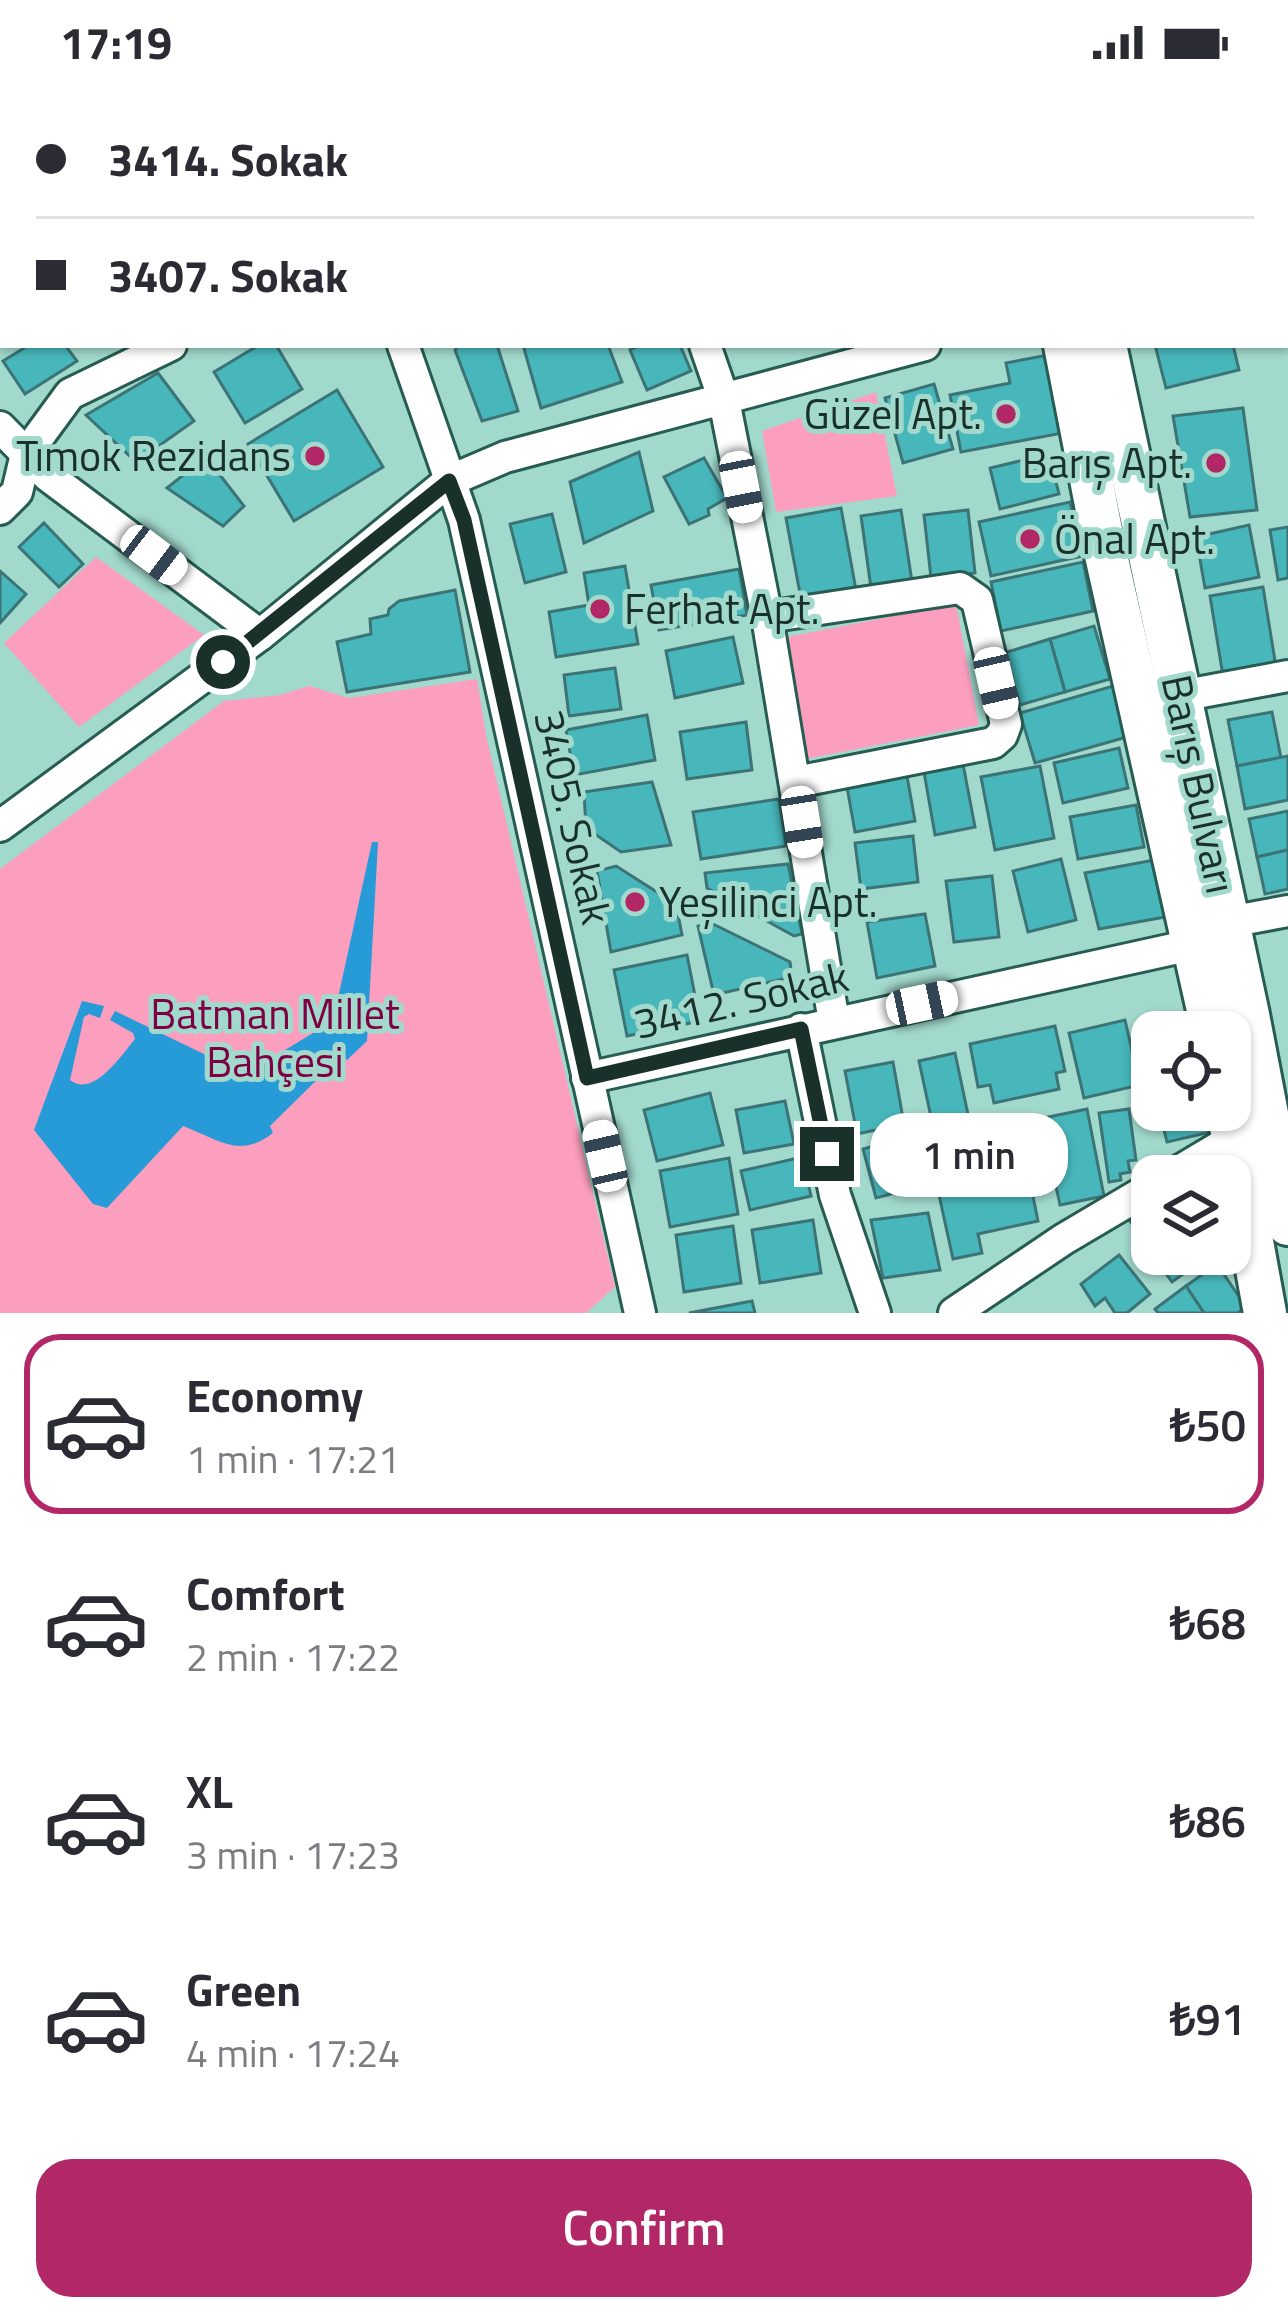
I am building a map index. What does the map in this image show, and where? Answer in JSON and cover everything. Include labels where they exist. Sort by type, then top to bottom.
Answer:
[{"type":"main road","name":"Barış Bulvarı","points":[[1066,348],[1105,546],[1288,1224]]},
{"type":"main road","name":"Barış Bulvarı","points":[[1106,348],[1180,696],[1212,933],[1213,1011]]},
{"type":"main road","points":[[1231,1131],[1265,1313]]},
{"type":"street","points":[[0,509],[17,492],[26,454],[70,394],[165,348]]},
{"type":"street","name":"3405. Sokak","points":[[404,348],[464,520],[640,1313]]},
{"type":"street","points":[[706,348],[724,400],[766,617],[834,1022]]},
{"type":"street","points":[[0,826],[260,635],[449,481],[505,457],[915,348]]},
{"type":"street","points":[[0,427],[48,476],[260,635]]},
{"type":"street","points":[[766,617],[960,588],[971,592],[977,600],[1006,724],[993,742],[796,782]]},
{"type":"street","points":[[1180,696],[1288,676]]},
{"type":"street","name":"3412. Sokak","points":[[587,1078],[1212,933],[1288,911]]},
{"type":"street","points":[[801,1029],[836,1196],[875,1313]]},
{"type":"street","points":[[1195,1155],[1223,1131]]},
{"type":"street","points":[[954,1313],[1131,1199]]},
{"type":"green space","points":[[876,392],[897,496],[776,512],[762,431]]},
{"type":"green space","points":[[96,557],[204,635],[79,727],[4,643]]},
{"type":"green space","points":[[956,604],[979,725],[806,759],[782,638]]},
{"type":"green space","name":"Batman Millet Bahçesi","points":[[477,679],[486,735],[615,1287],[586,1313],[0,1313],[0,869],[224,701],[280,695],[309,686],[349,698]]},
{"type":"water","points":[[372,842],[378,842],[367,1041],[347,1060],[341,1056],[270,1126],[273,1133],[261,1141],[229,1145],[183,1126],[107,1208],[93,1204],[34,1130],[82,1001],[104,1006],[100,1018],[84,1017],[70,1080],[88,1084],[97,1080],[135,1039],[110,1020],[115,1011],[204,1054],[220,1070],[242,1076],[333,1021]]},
{"type":"building","points":[[24,348],[67,348],[77,361],[25,394],[3,361]]},
{"type":"building","points":[[254,348],[278,348],[302,389],[245,423],[214,372]]},
{"type":"building","points":[[498,348],[518,411],[482,421],[455,350]]},
{"type":"building","points":[[524,348],[609,348],[622,382],[541,408]]},
{"type":"building","points":[[681,348],[691,371],[647,390],[630,350]]},
{"type":"building","points":[[1156,348],[1234,348],[1239,370],[1166,388]]},
{"type":"building","name":"Güzel Apt.","points":[[1048,355],[1062,433],[961,452],[950,395],[1010,383],[1006,363]]},
{"type":"building","points":[[158,373],[194,421],[136,462],[86,415]]},
{"type":"building","points":[[934,384],[953,449],[903,463],[885,398]]},
{"type":"building","name":"Tımok Rezidans","points":[[337,390],[383,467],[294,521],[248,444]]},
{"type":"building","name":"Barış Apt.","points":[[1243,408],[1257,510],[1190,517],[1173,416]]},
{"type":"building","points":[[639,452],[653,511],[584,543],[570,482]]},
{"type":"building","points":[[1049,454],[1059,494],[1000,509],[990,468]]},
{"type":"building","points":[[206,457],[244,506],[223,526],[167,488]]},
{"type":"building","points":[[704,458],[727,498],[708,509],[709,515],[689,524],[664,477]]},
{"type":"building","name":"Önal Apt.","points":[[1070,502],[1082,556],[991,576],[979,522]]},
{"type":"building","points":[[841,508],[856,590],[801,599],[786,518]]},
{"type":"building","points":[[901,510],[912,582],[871,588],[861,516]]},
{"type":"building","points":[[968,510],[975,573],[931,578],[924,515]]},
{"type":"building","points":[[552,514],[566,572],[525,583],[510,524]]},
{"type":"building","points":[[44,523],[83,564],[59,587],[19,547]]},
{"type":"building","points":[[1249,525],[1259,577],[1205,588],[1196,537]]},
{"type":"building","points":[[1288,527],[1288,578],[1278,580],[1270,530]]},
{"type":"building","points":[[1083,562],[1093,611],[1001,631],[991,582]]},
{"type":"building","name":"Ferhat Apt.","points":[[625,566],[638,644],[556,657],[549,612],[589,605],[584,573]]},
{"type":"building","points":[[739,569],[747,615],[659,630],[651,585]]},
{"type":"building","points":[[0,571],[26,594],[0,623]]},
{"type":"building","points":[[1263,587],[1276,667],[1223,676],[1210,596]]},
{"type":"building","points":[[455,590],[470,672],[347,692],[337,642],[371,634],[370,619],[388,615],[399,601]]},
{"type":"building","points":[[1094,626],[1110,679],[1065,692],[1050,639]]},
{"type":"building","points":[[733,637],[743,683],[675,698],[666,651]]},
{"type":"building","points":[[1050,639],[1065,692],[1020,705],[1004,653]]},
{"type":"building","points":[[615,668],[621,709],[569,716],[564,675]]},
{"type":"building","points":[[1113,686],[1127,737],[1035,763],[1020,713]]},
{"type":"building","points":[[1272,712],[1281,758],[1237,766],[1228,720]]},
{"type":"building","points":[[647,715],[655,760],[574,775],[566,730]]},
{"type":"building","points":[[746,722],[752,770],[687,779],[680,732]]},
{"type":"building","points":[[1119,748],[1128,788],[1063,803],[1054,763]]},
{"type":"building","points":[[1288,756],[1288,800],[1245,809],[1237,766]]},
{"type":"building","points":[[963,764],[975,827],[935,835],[924,772]]},
{"type":"building","points":[[1040,766],[1054,838],[995,850],[981,777]]},
{"type":"building","points":[[907,776],[915,821],[855,832],[847,787]]},
{"type":"building","points":[[652,782],[671,845],[621,852],[586,828],[584,792]]},
{"type":"building","points":[[779,799],[786,846],[701,859],[693,812]]},
{"type":"building","points":[[1136,805],[1144,847],[1078,859],[1070,817]]},
{"type":"building","points":[[1288,811],[1288,850],[1257,857],[1249,819]]},
{"type":"building","points":[[913,836],[918,882],[861,889],[855,843]]},
{"type":"building","points":[[1288,850],[1288,889],[1265,894],[1257,857]]},
{"type":"building","points":[[1061,859],[1076,920],[1028,932],[1013,871]]},
{"type":"building","points":[[1154,860],[1165,917],[1099,929],[1085,873]]},
{"type":"building","points":[[788,864],[802,934],[794,936],[707,888],[705,873]]},
{"type":"building","name":"Yeşilinci Apt.","points":[[616,866],[677,909],[682,935],[611,952],[597,871]]},
{"type":"building","points":[[992,876],[999,937],[954,942],[946,881]]},
{"type":"building","points":[[925,914],[935,966],[877,978],[867,922]]},
{"type":"building","points":[[711,923],[790,962],[792,977],[714,995],[698,926]]},
{"type":"building","points":[[687,955],[700,1021],[627,1036],[614,970]]},
{"type":"building","points":[[1125,1020],[1131,1046],[1131,1087],[1084,1098],[1069,1033]]},
{"type":"building","points":[[1055,1026],[1065,1071],[1056,1073],[1059,1089],[994,1103],[990,1085],[978,1087],[970,1044]]},
{"type":"building","points":[[955,1053],[973,1138],[937,1145],[919,1061]]},
{"type":"building","points":[[893,1062],[904,1124],[857,1134],[845,1071]]},
{"type":"building","points":[[710,1093],[723,1145],[657,1161],[644,1110]]},
{"type":"building","points":[[785,1101],[794,1144],[744,1153],[736,1110]]},
{"type":"building","points":[[1087,1109],[1104,1196],[1060,1205],[1054,1177],[1062,1176],[1054,1137],[1043,1139],[1039,1119]]},
{"type":"building","points":[[1129,1109],[1135,1155],[1128,1161],[1130,1172],[1120,1174],[1121,1180],[1109,1182],[1099,1113]]},
{"type":"building","points":[[1164,1131],[1216,1131],[1167,1142]]},
{"type":"building","points":[[909,1136],[922,1186],[876,1198],[863,1149]]},
{"type":"building","points":[[1024,1152],[1038,1221],[978,1234],[982,1253],[953,1259],[934,1172]]},
{"type":"building","points":[[802,1157],[811,1196],[750,1210],[741,1171]]},
{"type":"building","points":[[729,1158],[738,1214],[670,1227],[660,1171]]},
{"type":"building","points":[[928,1213],[940,1270],[883,1278],[871,1220]]},
{"type":"building","points":[[813,1220],[821,1273],[760,1283],[752,1230]]},
{"type":"building","points":[[733,1226],[741,1283],[684,1292],[676,1235]]},
{"type":"building","points":[[1119,1255],[1150,1294],[1127,1313],[1115,1313],[1105,1298],[1095,1306],[1081,1284]]},
{"type":"building","points":[[1202,1275],[1224,1275],[1246,1307],[1237,1313],[1204,1313],[1186,1286]]},
{"type":"building","points":[[1186,1286],[1204,1313],[1158,1313],[1155,1309]]},
{"type":"building","points":[[752,1301],[755,1313],[689,1313]]},
{"type":"place","name":"Güzel Apt.","points":[[1006,414]]},
{"type":"place","name":"Tımok Rezidans","points":[[315,456]]},
{"type":"place","name":"Barış Apt.","points":[[1216,463]]},
{"type":"place","name":"Önal Apt.","points":[[1030,539]]},
{"type":"place","name":"Ferhat Apt.","points":[[600,609]]},
{"type":"place","name":"Yeşilinci Apt.","points":[[635,902]]},
{"type":"route","points":[[223,662],[449,481],[464,520],[587,1078],[801,1029],[827,1154]]}]
